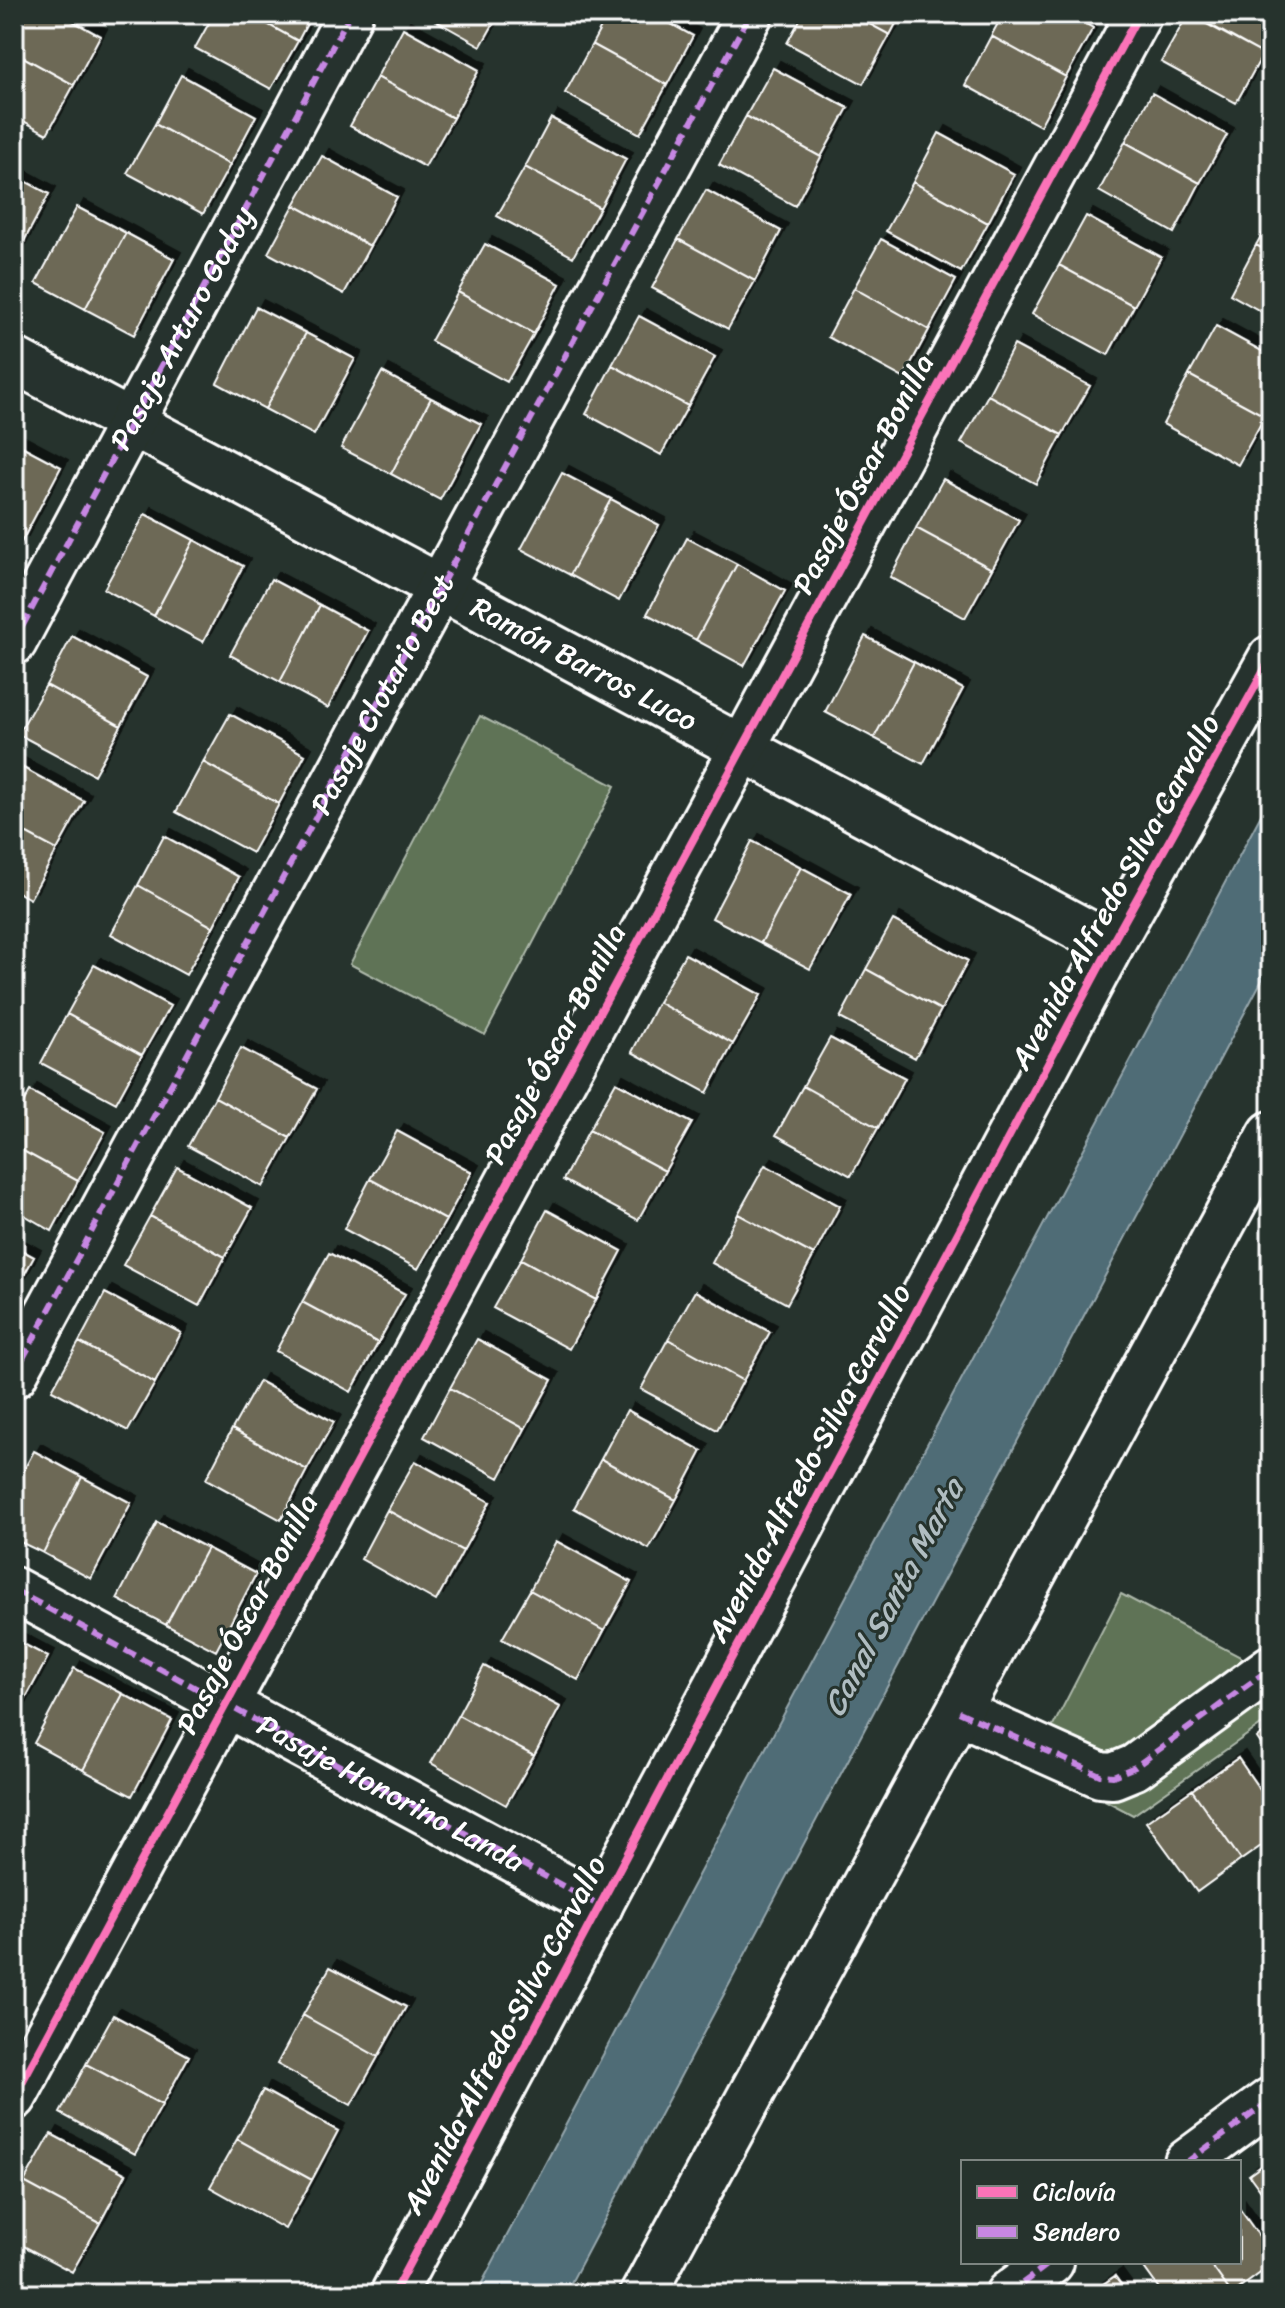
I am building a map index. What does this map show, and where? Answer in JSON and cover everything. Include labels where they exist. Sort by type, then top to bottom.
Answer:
[{"type":"street","name":"Pasaje Arturo Godoy","points":[[14,642],[350,14]]},
{"type":"street","name":"Pasaje Clotario Best","points":[[14,1375],[750,14]]},
{"type":"street","name":"Pasaje Óscar Bonilla","points":[[14,2097],[1139,14]]},
{"type":"street","name":"Ramón Barros Luco","points":[[14,360],[1111,945]]},
{"type":"street","name":"Avenida Alfredo Silva Carvallo","points":[[393,2294],[1111,945],[1271,658]]},
{"type":"street","points":[[643,2294],[1271,1134]]},
{"type":"street","name":"Pasaje Honorino Landa","points":[[14,1590],[600,1906]]},
{"type":"street","points":[[959,1712],[1088,1770],[1113,1776],[1135,1767],[1271,1668]]},
{"type":"street","points":[[1190,2160],[1271,2100]]},
{"type":"street","points":[[1008,2294],[1048,2264]]},
{"type":"green space","points":[[480,716],[615,786],[485,1035],[350,964]]},
{"type":"green space","points":[[1121,1594],[1271,1673],[1271,1718],[1133,1815],[1034,1763]]},
{"type":"water","name":"Canal Santa Marta","points":[[1271,796],[1271,963],[565,2294],[476,2294]]},
{"type":"building","points":[[15,14],[60,14],[100,36],[74,85],[14,52]]},
{"type":"building","points":[[214,14],[249,14],[298,41],[271,89],[195,48]]},
{"type":"building","points":[[249,14],[312,14],[298,41]]},
{"type":"building","points":[[424,14],[499,14],[481,46]]},
{"type":"building","points":[[608,14],[653,14],[693,36],[667,85],[592,44]]},
{"type":"building","points":[[803,14],[851,14],[890,35],[863,84],[787,43]]},
{"type":"building","points":[[851,14],[901,14],[890,35]]},
{"type":"building","points":[[1003,14],[1068,14],[1093,28],[1066,77],[991,36]]},
{"type":"building","points":[[1188,14],[1263,54],[1236,103],[1161,62]]},
{"type":"building","points":[[1191,14],[1271,14],[1271,40],[1263,54]]},
{"type":"building","points":[[403,28],[479,70],[453,118],[377,77]]},
{"type":"building","points":[[991,36],[1066,77],[1040,126],[965,85]]},
{"type":"building","points":[[592,44],[667,85],[640,134],[565,93]]},
{"type":"building","points":[[14,52],[74,85],[47,134],[14,116]]},
{"type":"building","points":[[773,68],[848,108],[821,157],[746,116]]},
{"type":"building","points":[[181,75],[256,116],[230,165],[155,124]]},
{"type":"building","points":[[377,77],[453,118],[425,167],[350,126]]},
{"type":"building","points":[[1152,93],[1227,135],[1200,183],[1125,142]]},
{"type":"building","points":[[746,116],[821,157],[795,206],[719,165]]},
{"type":"building","points":[[551,118],[626,159],[600,208],[525,167]]},
{"type":"building","points":[[155,124],[230,165],[203,214],[127,173]]},
{"type":"building","points":[[939,133],[1014,174],[988,223],[913,182]]},
{"type":"building","points":[[1125,142],[1200,183],[1174,233],[1099,191]]},
{"type":"building","points":[[322,156],[397,197],[370,246],[294,205]]},
{"type":"building","points":[[525,167],[600,208],[573,257],[497,216]]},
{"type":"building","points":[[14,175],[49,194],[14,260]]},
{"type":"building","points":[[913,182],[988,223],[961,272],[886,231]]},
{"type":"building","points":[[706,190],[781,231],[755,281],[678,239]]},
{"type":"building","points":[[294,205],[370,246],[344,294],[268,253]]},
{"type":"building","points":[[77,207],[126,233],[85,309],[36,283]]},
{"type":"building","points":[[1086,216],[1161,257],[1134,306],[1059,265]]},
{"type":"building","points":[[1271,218],[1271,253],[1256,245]]},
{"type":"building","points":[[126,233],[174,259],[134,335],[85,309]]},
{"type":"building","points":[[678,239],[755,281],[728,329],[652,288]]},
{"type":"building","points":[[881,239],[956,280],[929,330],[854,288]]},
{"type":"building","points":[[485,244],[560,284],[534,334],[458,292]]},
{"type":"building","points":[[1256,245],[1271,253],[1271,317],[1230,294]]},
{"type":"building","points":[[1059,265],[1134,306],[1108,355],[1032,314]]},
{"type":"building","points":[[854,288],[929,330],[903,378],[828,337]]},
{"type":"building","points":[[458,292],[534,334],[507,382],[431,341]]},
{"type":"building","points":[[256,307],[306,333],[265,409],[217,383]]},
{"type":"building","points":[[639,316],[715,357],[688,406],[612,365]]},
{"type":"building","points":[[1216,326],[1271,356],[1271,404],[1265,416],[1189,375]]},
{"type":"building","points":[[306,333],[355,359],[314,435],[265,409]]},
{"type":"building","points":[[1014,345],[1090,386],[1062,435],[988,395]]},
{"type":"building","points":[[612,365],[688,406],[661,455],[586,414]]},
{"type":"building","points":[[382,372],[431,398],[391,474],[341,448]]},
{"type":"building","points":[[1189,375],[1265,416],[1238,465],[1163,424]]},
{"type":"building","points":[[988,395],[1062,435],[1036,484],[961,443]]},
{"type":"building","points":[[431,398],[481,424],[440,500],[391,474]]},
{"type":"building","points":[[14,442],[61,467],[21,543],[14,540]]},
{"type":"building","points":[[562,473],[611,499],[570,575],[521,549]]},
{"type":"building","points":[[943,479],[1019,520],[992,569],[916,528]]},
{"type":"building","points":[[611,499],[659,525],[619,601],[570,575]]},
{"type":"building","points":[[145,514],[194,540],[154,616],[104,589]]},
{"type":"building","points":[[916,528],[992,569],[965,618],[890,577]]},
{"type":"building","points":[[687,538],[737,564],[696,640],[647,614]]},
{"type":"building","points":[[194,540],[243,566],[203,642],[154,616]]},
{"type":"building","points":[[737,564],[785,591],[744,666],[696,640]]},
{"type":"building","points":[[271,579],[320,605],[280,682],[230,655]]},
{"type":"building","points":[[320,605],[368,631],[328,708],[280,682]]},
{"type":"building","points":[[72,636],[147,677],[121,726],[46,685]]},
{"type":"building","points":[[865,636],[914,662],[874,738],[825,712]]},
{"type":"building","points":[[914,662],[963,689],[923,764],[874,738]]},
{"type":"building","points":[[46,685],[121,726],[94,775],[18,734]]},
{"type":"building","points":[[230,714],[305,755],[279,804],[203,762]]},
{"type":"building","points":[[203,762],[279,804],[252,853],[176,812]]},
{"type":"building","points":[[14,763],[84,801],[57,850],[14,827]]},
{"type":"building","points":[[14,827],[57,850],[30,899],[14,890]]},
{"type":"building","points":[[164,836],[239,877],[213,927],[138,885]]},
{"type":"building","points":[[752,841],[801,867],[761,943],[712,918]]},
{"type":"building","points":[[801,867],[851,894],[810,969],[761,943]]},
{"type":"building","points":[[138,885],[213,927],[186,975],[111,934]]},
{"type":"building","points":[[893,920],[968,961],[941,1010],[866,969]]},
{"type":"building","points":[[685,954],[761,995],[733,1044],[658,1002]]},
{"type":"building","points":[[94,965],[170,1006],[142,1055],[67,1014]]},
{"type":"building","points":[[866,969],[941,1010],[915,1058],[840,1018]]},
{"type":"building","points":[[658,1002],[733,1044],[707,1093],[632,1052]]},
{"type":"building","points":[[67,1014],[142,1055],[116,1103],[41,1063]]},
{"type":"building","points":[[830,1038],[905,1078],[878,1128],[803,1086]]},
{"type":"building","points":[[241,1048],[317,1089],[290,1138],[215,1097]]},
{"type":"building","points":[[616,1082],[692,1123],[665,1171],[589,1130]]},
{"type":"building","points":[[803,1086],[878,1128],[851,1176],[776,1135]]},
{"type":"building","points":[[30,1091],[105,1132],[78,1181],[14,1146],[14,1120]]},
{"type":"building","points":[[215,1097],[290,1138],[263,1187],[188,1146]]},
{"type":"building","points":[[589,1130],[665,1171],[638,1220],[563,1180]]},
{"type":"building","points":[[397,1131],[472,1172],[446,1220],[370,1179]]},
{"type":"building","points":[[14,1146],[78,1181],[52,1231],[14,1209]]},
{"type":"building","points":[[765,1165],[840,1206],[814,1255],[738,1214]]},
{"type":"building","points":[[177,1167],[252,1208],[225,1257],[150,1216]]},
{"type":"building","points":[[370,1179],[446,1220],[418,1269],[344,1229]]},
{"type":"building","points":[[547,1210],[622,1251],[596,1300],[521,1259]]},
{"type":"building","points":[[738,1214],[814,1255],[787,1304],[712,1263]]},
{"type":"building","points":[[150,1216],[225,1257],[199,1306],[123,1265]]},
{"type":"building","points":[[14,1246],[34,1257],[14,1293]]},
{"type":"building","points":[[329,1253],[405,1294],[378,1343],[302,1302]]},
{"type":"building","points":[[521,1259],[596,1300],[569,1349],[493,1308]]},
{"type":"building","points":[[695,1291],[770,1332],[743,1381],[668,1339]]},
{"type":"building","points":[[105,1293],[181,1333],[155,1383],[79,1342]]},
{"type":"building","points":[[302,1302],[378,1343],[351,1392],[276,1351]]},
{"type":"building","points":[[477,1339],[552,1380],[525,1429],[450,1388]]},
{"type":"building","points":[[668,1339],[743,1381],[717,1430],[641,1389]]},
{"type":"building","points":[[79,1342],[155,1383],[128,1431],[52,1390]]},
{"type":"building","points":[[259,1381],[334,1422],[307,1470],[232,1429]]},
{"type":"building","points":[[450,1388],[525,1429],[499,1478],[424,1437]]},
{"type":"building","points":[[627,1410],[702,1451],[676,1500],[601,1459]]},
{"type":"building","points":[[232,1429],[307,1470],[281,1520],[206,1479]]},
{"type":"building","points":[[34,1451],[82,1477],[43,1553],[14,1539],[14,1488]]},
{"type":"building","points":[[601,1459],[676,1500],[649,1549],[574,1508]]},
{"type":"building","points":[[415,1461],[490,1502],[463,1551],[387,1510]]},
{"type":"building","points":[[82,1477],[131,1503],[91,1579],[43,1553]]},
{"type":"building","points":[[387,1510],[463,1551],[436,1601],[361,1559]]},
{"type":"building","points":[[157,1522],[207,1548],[166,1625],[117,1599]]},
{"type":"building","points":[[556,1541],[631,1582],[604,1631],[530,1590]]},
{"type":"building","points":[[207,1548],[256,1574],[216,1651],[166,1625]]},
{"type":"building","points":[[530,1590],[604,1631],[578,1680],[502,1639]]},
{"type":"building","points":[[14,1639],[48,1657],[14,1720]]},
{"type":"building","points":[[484,1666],[560,1707],[534,1756],[458,1715]]},
{"type":"building","points":[[74,1668],[123,1694],[83,1770],[34,1743]]},
{"type":"building","points":[[123,1694],[172,1720],[132,1796],[83,1770]]},
{"type":"building","points":[[458,1715],[534,1756],[506,1805],[431,1763]]},
{"type":"building","points":[[1271,1728],[1271,1759],[1257,1738]]},
{"type":"building","points":[[1238,1758],[1271,1806],[1271,1839],[1241,1860],[1192,1790]]},
{"type":"building","points":[[1192,1790],[1241,1860],[1197,1892],[1146,1822]]},
{"type":"building","points":[[330,1967],[406,2007],[378,2057],[303,2015]]},
{"type":"building","points":[[113,2015],[189,2056],[162,2105],[86,2064]]},
{"type":"building","points":[[303,2015],[378,2057],[351,2105],[277,2064]]},
{"type":"building","points":[[86,2064],[162,2105],[135,2154],[60,2113]]},
{"type":"building","points":[[263,2090],[338,2131],[312,2180],[237,2139]]},
{"type":"building","points":[[51,2134],[126,2174],[100,2223],[24,2182]]},
{"type":"building","points":[[237,2139],[312,2180],[285,2229],[210,2187]]},
{"type":"building","points":[[1271,2159],[1271,2205],[1249,2175]]},
{"type":"building","points":[[24,2182],[100,2223],[72,2272],[14,2241],[14,2201]]},
{"type":"building","points":[[1241,2211],[1271,2253],[1271,2265],[1232,2294],[1210,2264],[1241,2264]]},
{"type":"building","points":[[1141,2264],[1210,2264],[1232,2294],[1163,2294]]},
{"type":"building","points":[[1115,2276],[1128,2294],[1089,2294]]},
{"type":"marked path","points":[[14,642],[350,14]]},
{"type":"marked path","points":[[14,1375],[750,14]]},
{"type":"marked path","points":[[14,1590],[600,1906]]},
{"type":"marked path","points":[[959,1712],[1100,1775],[1113,1776],[1135,1767],[1271,1668]]},
{"type":"marked path","points":[[1190,2160],[1271,2100]]},
{"type":"marked path","points":[[1008,2294],[1048,2264]]},
{"type":"cycle path","points":[[14,2097],[1139,14]]},
{"type":"cycle path","points":[[393,2294],[1111,945],[1271,658]]}]
